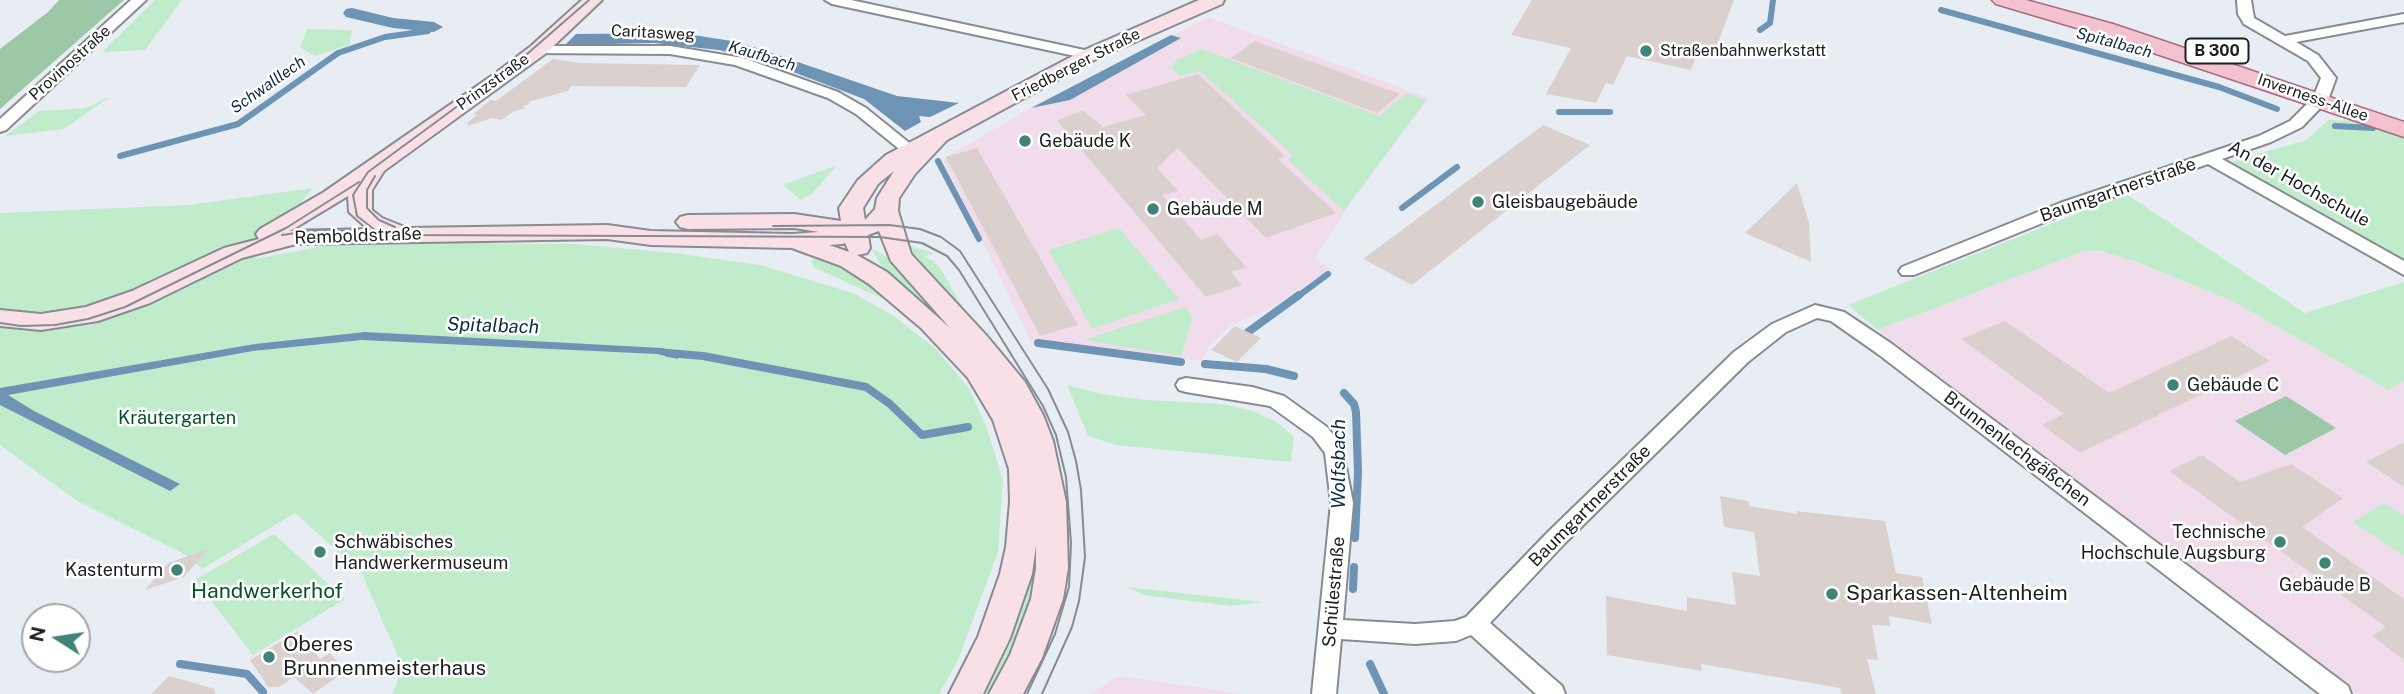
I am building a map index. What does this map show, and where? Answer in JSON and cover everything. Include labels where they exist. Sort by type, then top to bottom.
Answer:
[{"type":"main road","name":"Inverness-Allee","points":[[2052,0],[2323,94],[2404,130]]},
{"type":"main road","name":"Inverness-Allee","points":[[2011,1],[2323,94],[2404,115]]},
{"type":"main road","name":"Friedberger Straße","points":[[940,135],[1090,55]]},
{"type":"street","name":"Provinostraße","points":[[0,127],[139,0]]},
{"type":"street","name":"Prinzstraße","points":[[217,260],[321,205],[538,50],[593,0]]},
{"type":"street","points":[[832,0],[882,5],[1090,55]]},
{"type":"street","name":"Friedberger Straße","points":[[1090,55],[1215,0]]},
{"type":"street","points":[[2244,0],[2245,14],[2249,21],[2320,64],[2329,78],[2323,94]]},
{"type":"street","points":[[2284,40],[2404,18]]},
{"type":"street","name":"Caritasweg","points":[[538,50],[670,50],[738,61],[833,94],[861,111],[910,150]]},
{"type":"street","name":"Baumgartnerstraße","points":[[1908,271],[2058,210],[2286,130],[2312,111],[2323,94]]},
{"type":"street","name":"Friedberger Straße","points":[[851,208],[869,180],[910,150],[940,135]]},
{"type":"street","name":"Friedberger Straße","points":[[886,211],[888,198],[896,184],[940,135]]},
{"type":"street","name":"Prinzstraße","points":[[388,157],[364,184],[359,201],[361,212],[374,223],[419,233]]},
{"type":"street","name":"An der Hochschule","points":[[2209,158],[2404,269]]},
{"type":"street","points":[[851,208],[862,256],[878,278],[930,322],[978,372],[1007,419],[1023,469],[1025,502],[1016,574],[994,638],[966,694]]},
{"type":"street","name":"Remboldstraße","points":[[793,231],[819,218],[851,208]]},
{"type":"street","points":[[886,211],[900,256]]},
{"type":"street","name":"Remboldstraße","points":[[0,318],[41,322],[89,315],[141,297],[248,248],[296,237],[607,232],[651,237],[793,231],[842,237],[878,222],[886,211]]},
{"type":"street","name":"Remboldstraße","points":[[793,231],[878,278]]},
{"type":"street","points":[[856,232],[900,256],[984,350],[1015,389],[1029,415],[1045,462],[1051,502],[1053,548],[1049,587],[1040,622],[1006,694]]},
{"type":"street","name":"Baumgartnerstraße","points":[[1474,624],[1556,537],[1741,357],[1779,328],[1815,311],[1825,312]]},
{"type":"street","name":"Brunnenlechgäßchen","points":[[1825,312],[1837,316],[1885,349],[2339,694]]},
{"type":"street","name":"Schülestraße","points":[[1186,385],[1244,393],[1277,401],[1307,421],[1329,441],[1335,452],[1340,472],[1342,503],[1324,694]]},
{"type":"street","points":[[1332,629],[1415,634],[1457,631],[1474,624],[1553,694]]},
{"type":"shaded area","points":[[1208,17],[1429,98],[1351,202],[1315,259],[1330,269],[1266,311],[1233,324],[1209,347],[1202,361],[1031,342],[943,159],[1031,108]]},
{"type":"shaded area","name":"Technische Hochschule Augsburg","points":[[2084,251],[2115,254],[2232,301],[2387,390],[2404,380],[2404,694],[2356,694],[1878,330]]},
{"type":"shaded area","points":[[1119,676],[1245,694],[1090,694]]},
{"type":"green space","points":[[59,0],[124,0],[0,109],[0,49],[48,12]]},
{"type":"green space","points":[[155,0],[182,0],[145,50],[102,52]]},
{"type":"green space","points":[[307,29],[352,30],[349,45],[315,56],[300,48]]},
{"type":"green space","points":[[1202,49],[1379,116],[1407,93],[1426,100],[1344,211],[1288,160],[1293,155],[1200,71],[1179,76],[1171,67],[1177,60]]},
{"type":"green space","points":[[111,96],[64,129],[5,136],[39,111],[86,108]]},
{"type":"green space","points":[[2329,120],[2364,121],[2404,136],[2404,263],[2231,165],[2231,162],[2306,140]]},
{"type":"green space","points":[[837,165],[812,194],[801,200],[783,185]]},
{"type":"green space","name":"Kräutergarten","points":[[313,188],[255,259],[344,242],[576,244],[674,253],[760,265],[853,293],[894,316],[936,349],[970,390],[987,428],[1003,480],[998,552],[958,660],[939,694],[392,694],[398,680],[397,654],[361,572],[295,513],[202,569],[188,556],[77,501],[0,445],[0,213],[188,205]]},
{"type":"green space","points":[[2126,194],[2305,313],[2404,282],[2404,381],[2388,390],[2232,301],[2134,261],[2101,251],[2084,251],[1878,330],[1848,305]]},
{"type":"green space","points":[[1119,228],[1179,299],[1092,329],[1049,250]]},
{"type":"green space","points":[[906,245],[934,253],[924,257],[934,261],[942,271],[965,311]]},
{"type":"green space","points":[[872,249],[883,254],[901,271],[943,321],[882,267]]},
{"type":"green space","points":[[814,259],[846,270],[895,304],[815,268],[811,262]]},
{"type":"green space","points":[[1185,307],[1193,317],[1181,356],[1084,340]]},
{"type":"green space","points":[[1067,385],[1101,394],[1147,400],[1222,404],[1253,411],[1278,423],[1294,437],[1291,462],[1116,445],[1088,436]]},
{"type":"green space","points":[[2286,396],[2336,428],[2285,455],[2235,421]]},
{"type":"green space","points":[[2384,503],[2404,516],[2404,556],[2353,522]]},
{"type":"green space","name":"Handwerkerhof","points":[[274,534],[345,599],[253,655],[195,580]]},
{"type":"green space","points":[[1036,556],[1036,586],[1020,634],[990,694],[980,694],[1033,557]]},
{"type":"green space","points":[[1127,587],[1262,602],[1231,606],[1144,595]]},
{"type":"water","name":"Kaufbach","points":[[680,33],[732,41],[760,49],[897,96],[959,103],[930,117],[919,116],[921,122],[905,131],[864,99],[772,64],[719,50],[654,43],[565,45],[576,34]]},
{"type":"water","points":[[1171,35],[1181,38],[1070,100],[1031,108]]},
{"type":"water","points":[[365,332],[662,348],[677,351],[678,359],[657,354],[362,340],[253,351],[8,395],[34,411],[180,484],[170,491],[0,405],[0,388],[255,344]]},
{"type":"building","name":"Straßenbahnwerkstatt","points":[[1532,0],[1734,0],[1712,59],[1696,56],[1691,70],[1627,56],[1613,85],[1606,83],[1596,103],[1546,94],[1571,48],[1511,35]]},
{"type":"building","points":[[1255,41],[1400,94],[1377,113],[1231,58]]},
{"type":"building","points":[[553,59],[581,63],[700,65],[686,87],[571,86],[568,91],[528,102],[530,104],[523,106],[525,108],[512,112],[502,120],[492,118],[468,126],[467,123],[477,115],[473,114],[491,100],[496,101]]},
{"type":"building","points":[[1198,74],[1285,156],[1278,159],[1336,213],[1266,238],[1178,148],[1157,168],[1178,191],[1162,195],[1201,240],[1217,234],[1246,267],[1231,272],[1242,285],[1206,297],[1057,121],[1082,110],[1103,127],[1146,115],[1126,95]]},
{"type":"building","name":"Gleisbaugebäude","points":[[1543,125],[1590,145],[1412,285],[1363,259]]},
{"type":"building","points":[[977,148],[1078,325],[1040,336],[946,157]]},
{"type":"building","points":[[1797,183],[1809,223],[1811,262],[1745,233]]},
{"type":"building","name":"Gebäude C","points":[[2005,321],[2109,393],[2231,336],[2270,361],[2080,453],[2042,425],[2064,414],[1961,339]]},
{"type":"building","points":[[1235,326],[1261,338],[1237,362],[1211,350]]},
{"type":"building","points":[[2404,442],[2404,487],[2366,462]]},
{"type":"building","name":"Gebäude B","points":[[2202,455],[2240,482],[2291,464],[2343,498],[2302,527],[2404,599],[2404,660],[2372,636],[2386,627],[2169,471]]},
{"type":"building","name":"Sparkassen-Altenheim","points":[[1720,496],[1748,501],[1750,506],[1797,514],[1796,511],[1885,521],[1896,573],[1922,577],[1932,624],[1889,616],[1890,626],[1872,625],[1878,660],[1867,659],[1876,694],[1842,694],[1840,688],[1701,664],[1702,671],[1607,655],[1606,596],[1687,611],[1687,597],[1736,605],[1732,572],[1760,576],[1754,532],[1724,527]]},
{"type":"building","name":"Kastenturm","points":[[208,549],[184,577],[145,590],[168,563]]},
{"type":"building","points":[[298,631],[320,659],[330,653],[346,671],[313,694],[294,677],[279,687],[268,687],[250,660]]},
{"type":"building","points":[[169,676],[215,689],[215,694],[151,694]]},
{"type":"waterway","name":"Spitalbach","points":[[1760,30],[1770,23],[1773,0]]},
{"type":"waterway","name":"Spitalbach","points":[[1941,10],[2219,87],[2277,109]]},
{"type":"waterway","points":[[352,13],[393,23],[434,27]]},
{"type":"waterway","name":"Schwalllech","points":[[120,156],[238,124],[338,53],[385,37],[428,31]]},
{"type":"waterway","name":"Spitalbach","points":[[1559,112],[1610,112]]},
{"type":"waterway","name":"Spitalbach","points":[[2335,126],[2373,128]]},
{"type":"waterway","name":"Wolfsbach","points":[[938,161],[979,239]]},
{"type":"waterway","name":"Spitalbach","points":[[1402,208],[1457,167]]},
{"type":"waterway","name":"Spitalbach","points":[[1297,297],[1328,274]]},
{"type":"waterway","name":"Spitalbach","points":[[1248,332],[1299,295]]},
{"type":"waterway","name":"Wolfsbach","points":[[1038,343],[1181,362]]},
{"type":"waterway","name":"Spitalbach","points":[[668,353],[703,356],[866,387],[890,404],[922,435],[968,427]]},
{"type":"waterway","name":"Wolfsbach","points":[[1205,364],[1266,369],[1294,376]]},
{"type":"waterway","name":"Wolfsbach","points":[[1344,393],[1354,404],[1356,412],[1358,472],[1355,538]]},
{"type":"waterway","name":"Wolfsbach","points":[[1353,589],[1354,567]]},
{"type":"waterway","points":[[180,664],[247,674],[263,692]]},
{"type":"waterway","name":"Wolfsbach","points":[[1370,664],[1384,694]]},
{"type":"tram line","points":[[375,230],[357,216],[353,195],[368,172],[519,61],[589,0]]},
{"type":"tram line","points":[[375,176],[367,190],[367,208],[379,220],[395,227]]},
{"type":"tram line","points":[[0,323],[21,326],[55,325],[88,319],[125,307],[286,228],[359,182]]},
{"type":"tram line","points":[[773,226],[889,225],[920,229],[941,237],[960,251],[1048,389],[1068,432],[1076,461],[1081,490],[1085,557],[1079,601],[1072,627],[1042,694]]},
{"type":"tram line","points":[[282,235],[310,231],[375,230]]},
{"type":"tram line","points":[[375,230],[402,235],[880,237],[922,243],[947,256],[959,270],[1043,406],[1056,435],[1066,477],[1071,543],[1069,587],[1055,634],[1027,694]]},
{"type":"place","name":"Straßenbahnwerkstatt","points":[[1646,51]]},
{"type":"place","name":"Gebäude K","points":[[1025,141]]},
{"type":"place","name":"Gleisbaugebäude","points":[[1478,202]]},
{"type":"place","name":"Gebäude M","points":[[1153,209]]},
{"type":"place","name":"Gebäude C","points":[[2173,385]]},
{"type":"place","name":"Technische Hochschule Augsburg","points":[[2280,542]]},
{"type":"place","name":"Schwäbisches Handwerkermuseum","points":[[320,552]]},
{"type":"place","name":"Gebäude B","points":[[2325,563]]},
{"type":"place","name":"Kastenturm","points":[[177,570]]},
{"type":"place","name":"Sparkassen-Altenheim","points":[[1832,594]]},
{"type":"place","name":"Oberes Brunnenmeisterhaus","points":[[269,657]]}]
